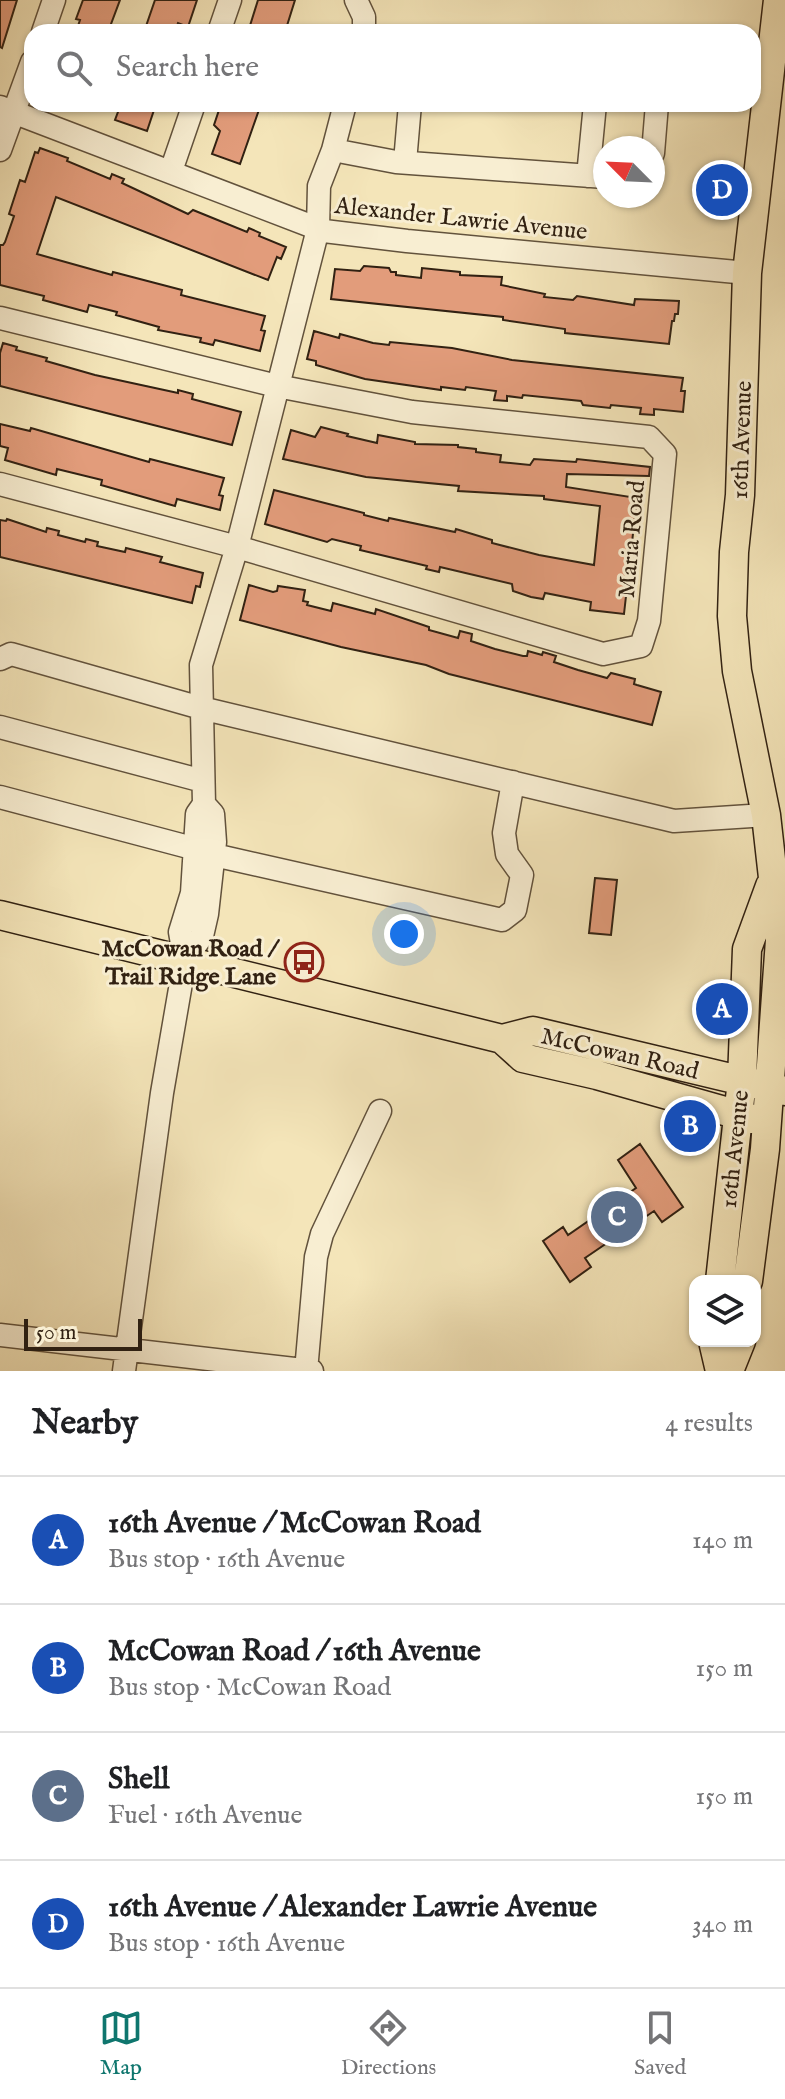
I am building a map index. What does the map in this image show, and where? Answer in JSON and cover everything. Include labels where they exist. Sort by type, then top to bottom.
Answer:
[{"type":"main road","name":"16th Avenue","points":[[749,1275],[776,1125],[780,940],[766,815],[740,685],[732,616],[740,495],[747,273],[778,0]]},
{"type":"main road","name":"16th Avenue","points":[[721,1275],[742,1080],[747,949],[773,878]]},
{"type":"main road","name":"McCowan Road","points":[[0,915],[502,1039],[523,1058],[597,1075],[776,1125]]},
{"type":"main road","name":"McCowan Road","points":[[502,1039],[533,1031],[778,1089]]},
{"type":"main road","points":[[714,1347],[720,1371]]},
{"type":"main road","points":[[729,1371],[739,1347]]},
{"type":"street","points":[[46,24],[54,0]]},
{"type":"street","points":[[222,24],[230,0]]},
{"type":"street","points":[[356,0],[364,24]]},
{"type":"street","points":[[0,150],[7,109],[24,77]]},
{"type":"street","name":"Alexander Lawrie Avenue","points":[[7,109],[318,229],[407,241],[747,273]]},
{"type":"street","points":[[171,171],[191,112]]},
{"type":"street","points":[[126,1360],[162,1093],[185,960],[203,929],[205,852],[213,814],[203,793],[201,665],[237,547],[318,229],[319,186],[343,112]]},
{"type":"street","points":[[405,162],[409,112]]},
{"type":"street","points":[[595,112],[595,136]]},
{"type":"street","points":[[654,136],[656,112]]},
{"type":"street","points":[[333,150],[405,162],[593,176]]},
{"type":"street","name":"Maria Road","points":[[0,318],[277,386],[412,412],[649,437],[665,454],[649,621],[641,646],[603,654],[237,547],[0,484]]},
{"type":"street","points":[[0,659],[11,654],[201,708],[674,821],[766,815]]},
{"type":"street","points":[[0,727],[203,793]]},
{"type":"street","points":[[0,797],[205,852],[502,920],[515,910],[522,875],[507,854],[504,833],[513,782]]},
{"type":"street","points":[[0,1335],[126,1360],[308,1370],[316,1257],[322,1234],[380,1111]]},
{"type":"building","points":[[0,0],[17,0],[2,48],[0,47]]},
{"type":"building","points":[[83,0],[120,0],[111,24],[79,24],[80,20],[76,19]]},
{"type":"building","points":[[155,0],[197,0],[189,24],[147,24]]},
{"type":"building","points":[[258,0],[295,0],[288,24],[250,24]]},
{"type":"building","points":[[118,112],[153,112],[147,131],[115,120]]},
{"type":"building","points":[[218,112],[258,112],[240,164],[212,154],[220,131],[214,125]]},
{"type":"building","points":[[40,148],[110,179],[112,174],[124,179],[122,183],[188,214],[193,210],[247,232],[249,228],[260,233],[259,236],[286,247],[281,259],[277,257],[268,280],[56,197],[37,254],[182,290],[181,295],[265,316],[260,351],[215,340],[213,345],[200,342],[201,338],[158,330],[159,327],[116,315],[117,312],[89,305],[87,312],[43,300],[44,296],[0,285],[0,245],[5,242],[14,216],[9,214],[20,180],[25,182],[35,152],[38,153]]},
{"type":"building","points":[[364,266],[389,268],[396,275],[421,278],[422,268],[460,272],[460,275],[502,277],[501,285],[545,294],[544,297],[573,300],[577,296],[634,305],[635,299],[679,301],[678,314],[672,321],[669,344],[565,333],[565,329],[503,320],[503,317],[331,299],[335,269],[360,271]]},
{"type":"building","points":[[314,331],[373,343],[452,348],[512,360],[683,378],[683,412],[654,409],[654,415],[640,414],[641,408],[611,405],[610,408],[583,405],[581,401],[523,395],[522,398],[507,396],[507,401],[494,400],[496,391],[466,387],[465,390],[441,387],[441,390],[365,379],[316,365],[316,361],[307,359]]},
{"type":"building","points":[[3,343],[17,347],[16,350],[47,358],[46,361],[95,375],[178,393],[178,390],[193,394],[192,399],[241,412],[232,445],[0,386]]},
{"type":"building","points":[[0,424],[30,431],[31,428],[149,462],[150,459],[224,478],[219,495],[223,496],[220,510],[177,499],[175,506],[101,485],[102,480],[57,469],[56,475],[5,460],[8,448],[0,446]]},
{"type":"building","points":[[321,427],[377,443],[378,435],[415,444],[458,445],[476,449],[476,452],[501,455],[500,462],[530,465],[534,459],[576,462],[577,459],[650,467],[649,476],[567,474],[566,487],[637,498],[624,614],[590,610],[591,602],[545,593],[543,599],[531,597],[513,591],[512,584],[440,567],[439,572],[426,569],[427,566],[360,550],[361,546],[332,539],[327,542],[265,524],[274,490],[388,521],[389,518],[455,532],[456,529],[492,540],[492,543],[594,565],[600,506],[544,499],[544,496],[458,491],[459,486],[366,477],[283,459],[291,430],[315,437]]},
{"type":"building","points":[[7,519],[46,532],[47,528],[59,531],[58,535],[85,542],[86,539],[98,542],[97,546],[125,552],[126,548],[162,557],[160,562],[203,573],[200,587],[196,586],[192,603],[0,557],[0,520]]},
{"type":"building","points":[[249,585],[273,592],[277,591],[278,586],[305,590],[303,601],[308,602],[307,605],[331,611],[333,603],[375,614],[376,609],[458,638],[460,631],[472,634],[471,641],[495,649],[523,656],[527,656],[528,651],[542,655],[543,652],[556,656],[554,662],[578,670],[607,678],[611,673],[635,679],[634,684],[661,692],[652,725],[240,620]]},
{"type":"building","points":[[595,878],[617,880],[611,935],[589,933]]},
{"type":"building","points":[[640,1144],[683,1207],[662,1222],[654,1211],[585,1258],[591,1267],[570,1282],[543,1241],[563,1227],[568,1235],[636,1188],[618,1160]]},
{"type":"place","name":"16th Avenue / Alexander Lawrie Avenue","points":[[722,190]]},
{"type":"place","name":"McCowan Road / Trail Ridge Lane","points":[[304,962]]},
{"type":"place","name":"16th Avenue / McCowan Road","points":[[722,1009]]},
{"type":"place","name":"McCowan Road / 16th Avenue","points":[[690,1126]]},
{"type":"place","name":"Shell","points":[[617,1217]]}]
